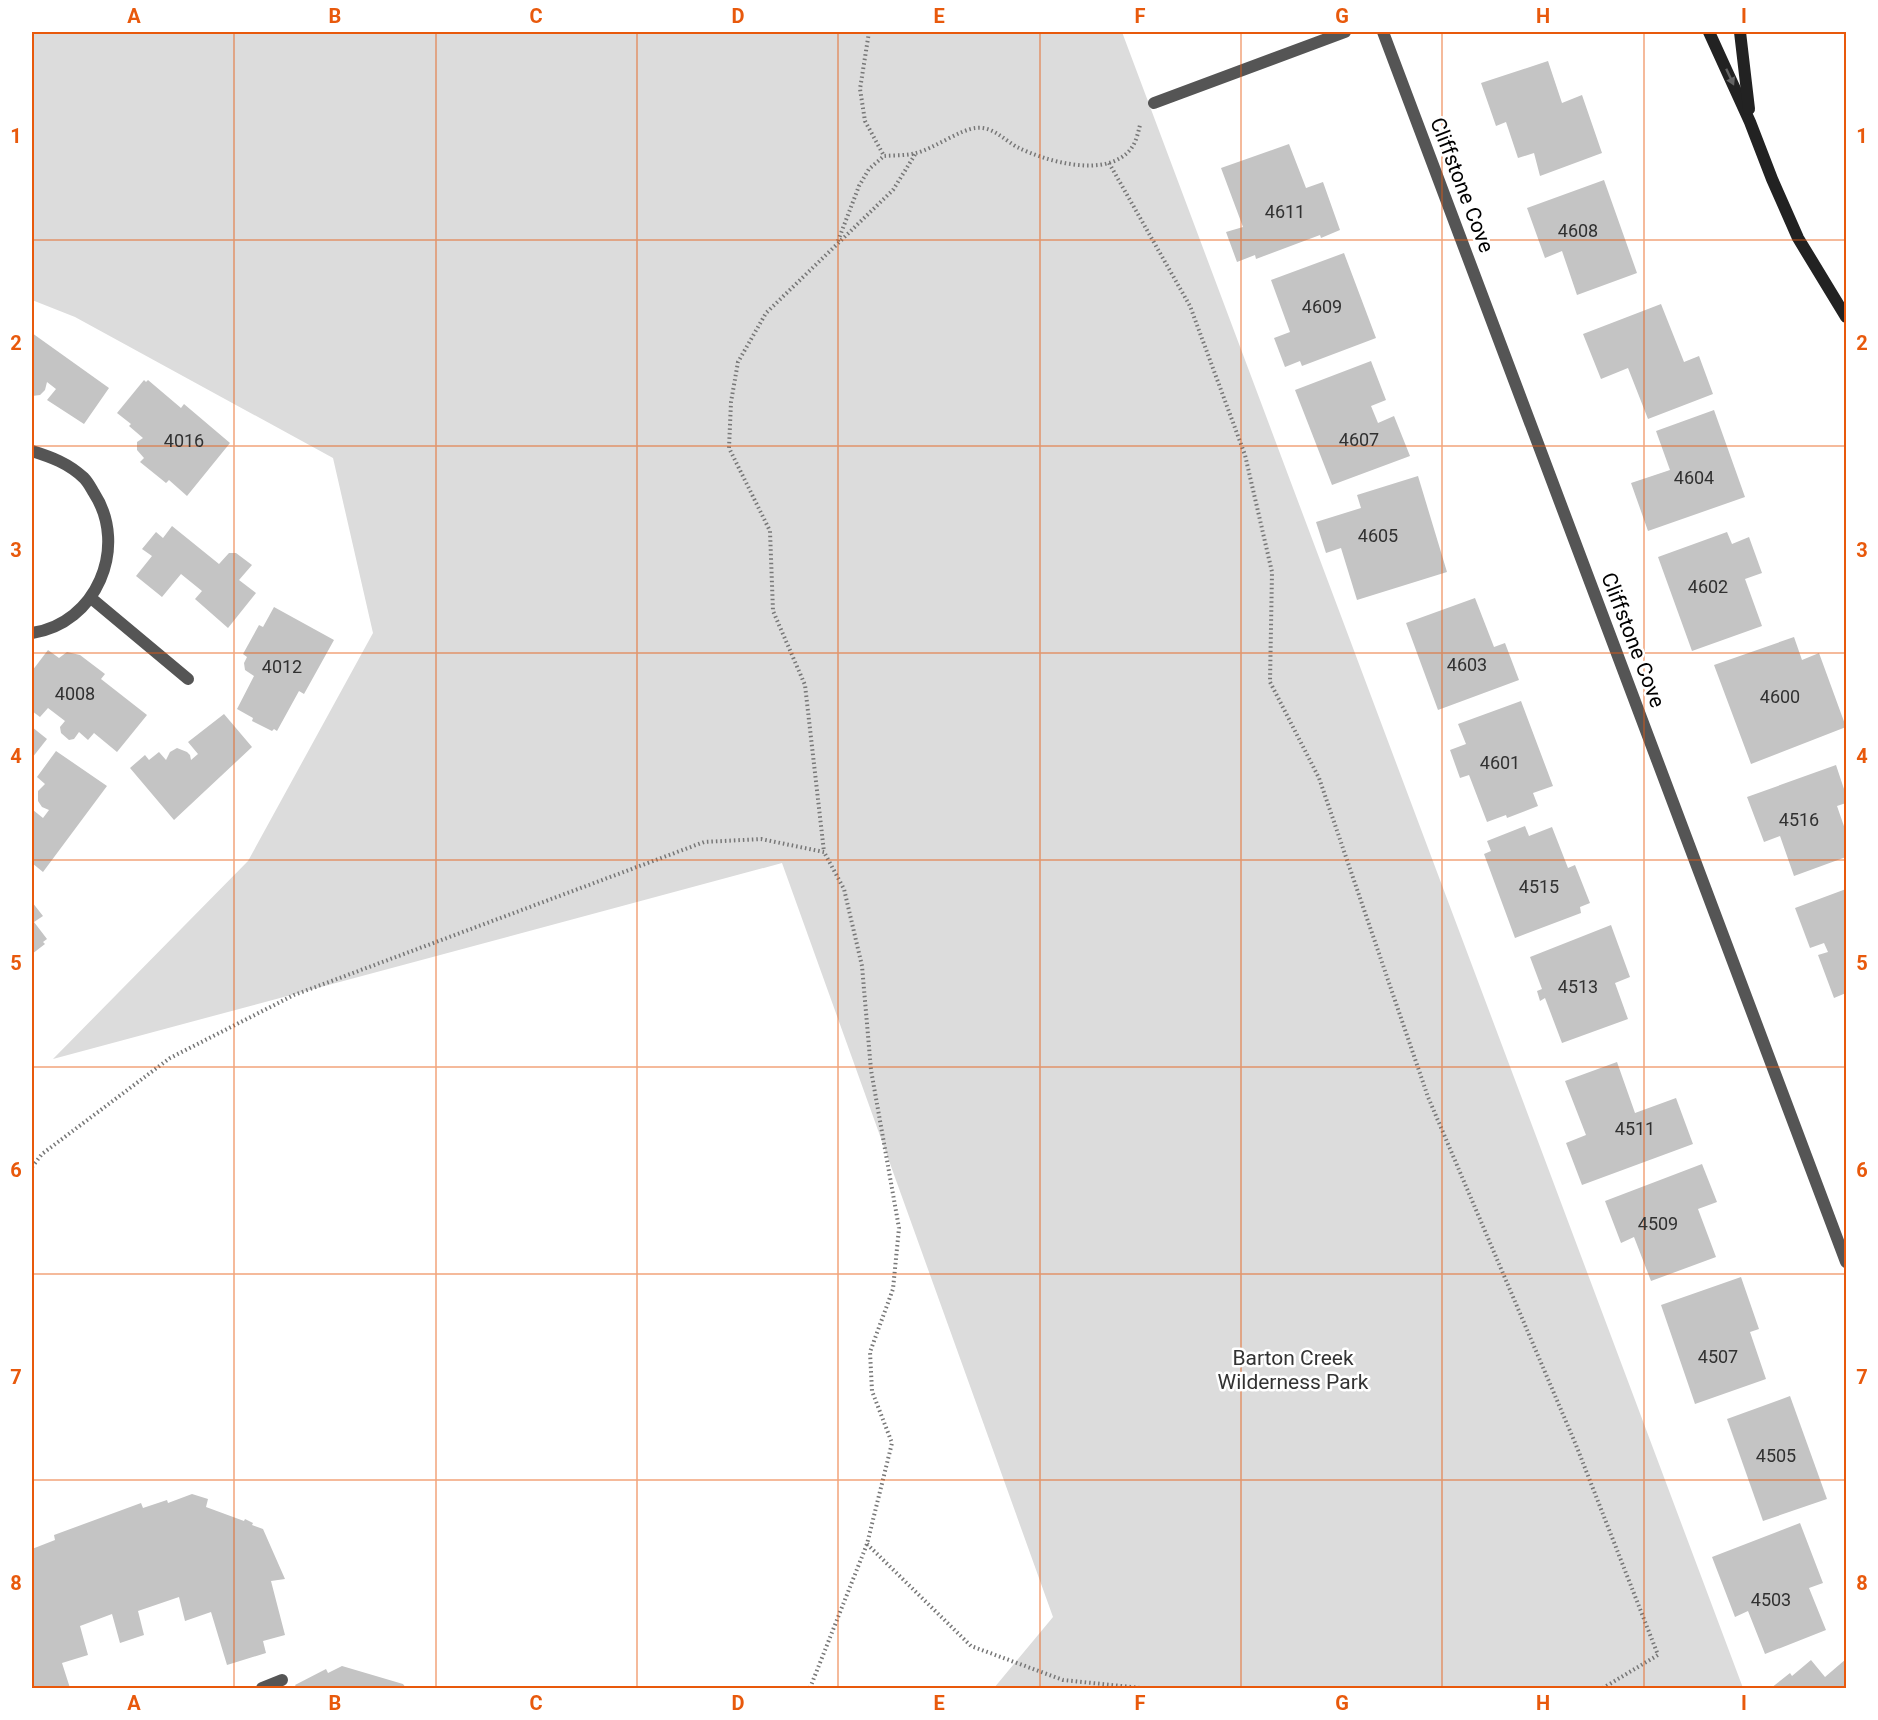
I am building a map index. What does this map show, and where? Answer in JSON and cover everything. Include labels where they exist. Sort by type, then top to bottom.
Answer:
[{"type":"street","points":[[1154,103],[1345,32]]},
{"type":"street","name":"Cliffstone Cove","points":[[1383,32],[1846,1263]]},
{"type":"street","points":[[1709,32],[1750,122],[1798,238],[1846,317]]},
{"type":"street","points":[[1740,32],[1750,122]]},
{"type":"street","points":[[32,451],[59,459],[85,479],[103,506],[110,537],[105,569],[91,598],[70,619],[43,632],[32,633]]},
{"type":"street","points":[[91,598],[188,679]]},
{"type":"street","points":[[262,1689],[282,1680]]},
{"type":"path","points":[[869,32],[860,88],[865,121],[884,156]]},
{"type":"path","points":[[836,244],[859,186],[869,169],[884,156],[916,153],[975,128],[991,130],[1016,146],[1046,160],[1082,166],[1109,163],[1129,151],[1137,136],[1142,116],[1154,103]]},
{"type":"path","points":[[810,1689],[867,1545],[892,1443],[872,1391],[870,1352],[893,1289],[899,1228],[871,1070],[862,966],[844,889],[824,852],[805,685],[773,611],[770,531],[729,448],[731,402],[738,362],[766,313],[893,190],[916,153]]},
{"type":"path","points":[[1109,163],[1190,306],[1245,455],[1272,572],[1270,682],[1319,778],[1428,1097],[1576,1445],[1658,1655],[1603,1689]]},
{"type":"path","points":[[32,1167],[42,1154],[170,1058],[294,995],[704,842],[761,839],[824,852]]},
{"type":"path","points":[[867,1545],[971,1646],[1064,1680],[1141,1689]]},
{"type":"green space","name":"Barton Creek Wilderness Park","points":[[32,32],[1122,32],[1743,1688],[994,1688],[1053,1617],[782,863],[53,1059],[248,861],[373,633],[333,458],[75,317],[32,300]]},
{"type":"building","points":[[1548,61],[1562,103],[1582,95],[1602,153],[1540,176],[1534,153],[1518,158],[1506,122],[1496,126],[1481,83]]},
{"type":"building","points":[[1289,144],[1306,188],[1323,182],[1340,230],[1321,238],[1320,235],[1256,259],[1255,255],[1237,262],[1226,232],[1243,227],[1221,168]]},
{"type":"building","points":[[1604,180],[1637,273],[1577,295],[1562,251],[1545,258],[1527,208]]},
{"type":"building","points":[[1344,253],[1376,338],[1302,366],[1300,361],[1285,367],[1274,338],[1290,332],[1271,280]]},
{"type":"building","points":[[1661,304],[1684,362],[1699,356],[1713,394],[1648,419],[1628,368],[1601,379],[1583,334]]},
{"type":"building","points":[[32,333],[109,388],[84,424],[47,400],[56,389],[47,382],[45,390],[40,395],[32,396]]},
{"type":"building","points":[[1371,361],[1386,400],[1371,406],[1378,423],[1394,416],[1410,456],[1332,485],[1295,390]]},
{"type":"building","points":[[144,380],[146,382],[148,380],[181,408],[184,404],[230,443],[187,496],[169,480],[166,483],[140,462],[144,458],[137,450],[137,442],[143,438],[117,413]]},
{"type":"building","points":[[1714,410],[1745,497],[1648,531],[1631,483],[1670,470],[1656,431]]},
{"type":"building","points":[[1418,476],[1447,572],[1357,600],[1341,548],[1326,553],[1316,522],[1361,508],[1357,495]]},
{"type":"building","points":[[172,526],[219,564],[229,553],[236,553],[252,565],[239,580],[256,593],[228,628],[195,599],[202,591],[181,574],[162,597],[136,576],[152,556],[142,549],[156,532],[163,538]]},
{"type":"building","points":[[1727,532],[1732,544],[1749,537],[1762,573],[1745,579],[1762,626],[1692,651],[1658,557]]},
{"type":"building","points":[[1475,598],[1494,647],[1505,643],[1519,680],[1438,710],[1406,623]]},
{"type":"building","points":[[274,607],[334,640],[304,694],[299,691],[277,731],[274,729],[272,731],[252,721],[253,718],[237,709],[254,676],[245,670],[244,663],[247,657],[243,654],[259,625],[263,627]]},
{"type":"building","points":[[1794,637],[1802,660],[1819,653],[1846,727],[1751,764],[1714,665]]},
{"type":"building","points":[[48,650],[59,658],[67,652],[80,655],[105,674],[101,679],[147,715],[117,752],[94,733],[88,740],[79,732],[74,739],[69,740],[61,733],[60,727],[65,721],[48,708],[40,717],[32,711],[32,671]]},
{"type":"building","points":[[1521,701],[1553,786],[1533,793],[1538,806],[1507,818],[1506,815],[1487,822],[1469,775],[1460,778],[1450,750],[1466,744],[1458,724]]},
{"type":"building","points":[[224,714],[252,747],[174,820],[130,768],[145,755],[149,760],[159,752],[166,760],[170,752],[177,748],[187,752],[191,760],[198,754],[188,742]]},
{"type":"building","points":[[32,727],[47,739],[32,758]]},
{"type":"building","points":[[56,751],[107,786],[43,872],[32,863],[32,813],[33,810],[43,818],[49,810],[42,807],[38,801],[38,791],[45,784],[37,777]]},
{"type":"building","points":[[1836,765],[1846,795],[1846,803],[1837,806],[1846,832],[1846,857],[1794,876],[1780,836],[1764,842],[1747,797]]},
{"type":"building","points":[[1525,826],[1529,836],[1552,827],[1568,868],[1575,865],[1590,903],[1580,907],[1581,913],[1515,938],[1484,854],[1491,851],[1487,841]]},
{"type":"building","points":[[1846,889],[1846,993],[1834,998],[1818,955],[1828,952],[1824,943],[1810,948],[1795,908]]},
{"type":"building","points":[[32,902],[43,916],[34,922],[47,939],[43,942],[45,944],[32,954]]},
{"type":"building","points":[[1611,925],[1630,977],[1615,983],[1628,1019],[1562,1043],[1545,998],[1540,1001],[1537,991],[1542,989],[1530,957]]},
{"type":"building","points":[[1617,1062],[1635,1113],[1676,1098],[1693,1144],[1582,1185],[1566,1143],[1586,1135],[1565,1081]]},
{"type":"building","points":[[1702,1164],[1717,1202],[1698,1209],[1716,1257],[1651,1281],[1634,1237],[1621,1243],[1605,1201]]},
{"type":"building","points":[[1741,1277],[1759,1329],[1750,1332],[1766,1379],[1695,1404],[1661,1305]]},
{"type":"building","points":[[1790,1396],[1827,1499],[1763,1521],[1727,1419]]},
{"type":"building","points":[[192,1494],[208,1499],[206,1507],[244,1521],[245,1519],[253,1523],[252,1525],[263,1529],[285,1579],[271,1581],[285,1635],[263,1641],[266,1653],[227,1665],[211,1612],[185,1621],[179,1597],[138,1611],[144,1635],[120,1643],[112,1614],[80,1626],[88,1655],[62,1663],[70,1688],[32,1688],[32,1549],[55,1540],[54,1535],[141,1503],[143,1508],[167,1500],[168,1503]]},
{"type":"building","points":[[1800,1523],[1823,1583],[1809,1588],[1826,1630],[1765,1654],[1748,1611],[1735,1617],[1712,1557]]},
{"type":"building","points":[[1846,1659],[1846,1688],[1771,1688],[1790,1673],[1792,1676],[1811,1660],[1825,1677]]},
{"type":"building","points":[[342,1666],[403,1684],[406,1688],[297,1688],[295,1685],[326,1669],[328,1673]]}]
